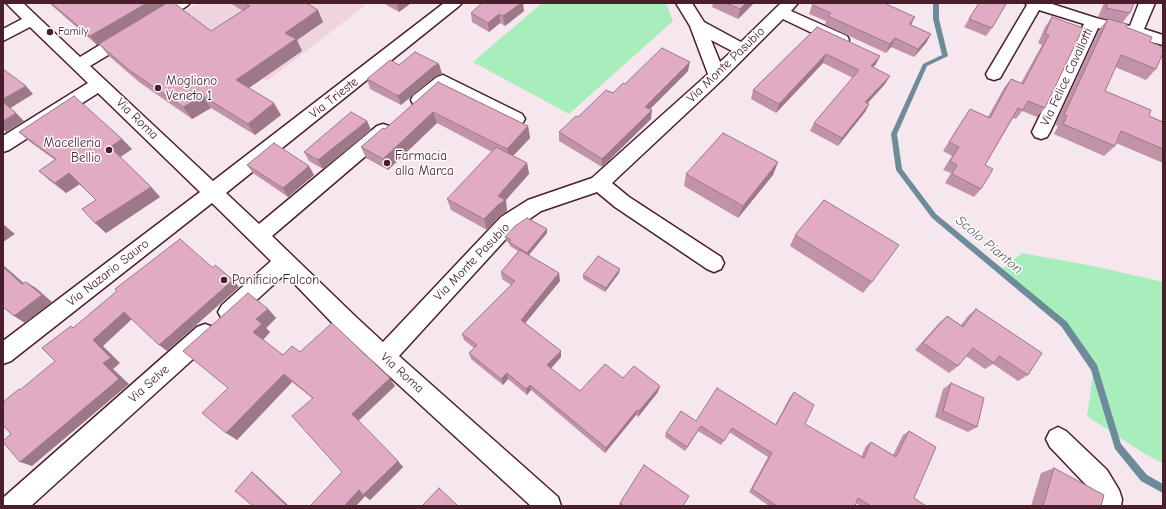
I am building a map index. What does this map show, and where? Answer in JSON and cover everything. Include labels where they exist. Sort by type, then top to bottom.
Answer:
[{"type":"street","name":"Via Roma","points":[[14,3],[384,356],[549,506]]},
{"type":"street","points":[[79,65],[182,3]]},
{"type":"street","name":"Via Trieste","points":[[213,192],[454,3]]},
{"type":"street","points":[[684,3],[698,26],[717,75]]},
{"type":"street","name":"Via Felice Cavallotti","points":[[994,74],[1034,3],[1093,22],[1163,40]]},
{"type":"street","points":[[1135,32],[1147,3]]},
{"type":"street","name":"Via Monte Pasubio","points":[[384,356],[508,223],[535,205],[566,196],[599,183],[717,75],[786,7],[858,48]]},
{"type":"street","points":[[3,36],[32,20]]},
{"type":"street","name":"Via Felice Cavallotti","points":[[1041,132],[1093,22]]},
{"type":"street","points":[[698,26],[743,50]]},
{"type":"street","points":[[259,236],[442,81],[516,119]]},
{"type":"street","points":[[3,145],[100,84]]},
{"type":"street","points":[[599,183],[622,202],[714,263]]},
{"type":"street","name":"Via Nazario Sauro","points":[[3,354],[213,192]]},
{"type":"street","name":"Via Selve","points":[[13,506],[285,261]]},
{"type":"street","points":[[1058,439],[1098,479],[1110,499],[1109,506]]},
{"type":"shaded area","points":[[198,3],[362,3],[366,5],[267,81],[180,14]]},
{"type":"green space","points":[[542,3],[666,3],[673,21],[569,114],[473,62]]},
{"type":"green space","points":[[1022,253],[1098,267],[1163,282],[1163,463],[1145,454],[1087,416],[1094,368],[1064,324],[1001,270]]},
{"type":"building","points":[[51,3],[147,3],[90,36]]},
{"type":"building","points":[[167,3],[174,3],[211,31],[250,6],[244,3],[306,3],[318,10],[285,33],[296,39],[236,80],[274,103],[248,124],[203,96],[183,107],[129,70],[99,44]]},
{"type":"building","points":[[482,3],[521,3],[503,16],[499,14],[488,23],[471,13]]},
{"type":"building","points":[[726,3],[746,3],[740,9]]},
{"type":"building","points":[[814,3],[884,3],[915,17],[909,24],[931,34],[918,49],[895,38],[890,44],[828,16],[831,13],[812,5]]},
{"type":"building","points":[[979,3],[1006,4],[992,28],[969,19]]},
{"type":"building","points":[[1108,3],[1134,3],[1130,13],[1106,8]]},
{"type":"building","points":[[1052,17],[1083,28],[1045,108],[1028,101],[1023,110],[1018,108],[985,165],[993,169],[981,189],[952,174],[957,165],[950,161],[959,147],[949,142],[970,109],[990,118],[1011,79],[1023,84],[1049,35],[1045,34]]},
{"type":"building","points":[[1108,19],[1127,24],[1126,27],[1152,37],[1150,42],[1163,47],[1163,53],[1156,69],[1121,55],[1105,91],[1151,110],[1149,116],[1163,122],[1163,149],[1121,131],[1115,146],[1063,124],[1067,116],[1064,115]]},
{"type":"building","points":[[817,27],[880,56],[871,66],[890,76],[865,102],[869,104],[842,138],[814,123],[859,70],[826,54],[779,104],[753,90]]},
{"type":"building","points":[[662,48],[690,62],[645,107],[652,110],[602,159],[559,132],[576,116],[578,117],[606,90],[613,93],[623,83],[625,84]]},
{"type":"building","points":[[415,52],[439,64],[434,66],[398,96],[367,79],[390,60],[399,65]]},
{"type":"building","points":[[3,69],[26,86],[3,99]]},
{"type":"building","points":[[438,82],[528,126],[507,149],[433,112],[383,159],[361,147],[383,128],[385,129]]},
{"type":"building","points":[[74,96],[122,139],[110,147],[151,187],[95,223],[82,209],[96,200],[69,173],[55,183],[39,171],[56,159],[19,132]]},
{"type":"building","points":[[3,102],[16,113],[3,121]]},
{"type":"building","points":[[351,112],[367,121],[318,160],[304,152]]},
{"type":"building","points":[[723,133],[778,162],[743,206],[686,174]]},
{"type":"building","points":[[274,143],[309,166],[283,188],[247,165]]},
{"type":"building","points":[[496,147],[527,163],[498,196],[505,200],[484,219],[447,199]]},
{"type":"building","points":[[824,200],[899,245],[872,282],[795,235]]},
{"type":"building","points":[[527,218],[547,229],[527,253],[509,242],[511,240],[505,237],[515,226]]},
{"type":"building","points":[[180,239],[213,268],[215,265],[233,280],[159,345],[124,312],[93,340],[111,358],[103,363],[119,379],[20,462],[3,442],[11,434],[3,425],[3,402],[55,361],[42,348],[71,326],[73,328],[117,291],[115,289]]},
{"type":"building","points":[[520,250],[559,273],[521,320],[561,351],[547,365],[580,391],[605,364],[623,378],[634,366],[660,386],[639,411],[637,410],[606,448],[530,385],[526,389],[507,373],[501,379],[469,353],[477,345],[462,334],[515,281],[501,272]]},
{"type":"building","points":[[598,256],[620,269],[606,288],[583,275]]},
{"type":"building","points":[[3,267],[22,284],[26,282],[42,295],[14,316],[3,307]]},
{"type":"building","points":[[248,293],[268,309],[256,319],[262,324],[253,332],[283,355],[292,346],[300,352],[332,323],[390,378],[352,414],[398,461],[363,495],[359,490],[344,506],[310,506],[342,472],[292,416],[313,398],[284,374],[226,433],[202,413],[228,388],[183,351]]},
{"type":"building","points":[[976,309],[1042,353],[1028,375],[999,356],[994,363],[973,348],[958,366],[923,343],[947,316],[963,327]]},
{"type":"building","points":[[951,383],[984,398],[977,427],[943,411]]},
{"type":"building","points":[[717,388],[776,425],[794,392],[814,405],[805,424],[864,458],[871,442],[896,457],[909,431],[936,447],[914,498],[926,506],[871,506],[858,498],[855,506],[777,506],[752,489],[772,453],[732,428],[724,441],[701,426],[687,447],[666,433],[681,411],[696,421]]},
{"type":"building","points":[[644,465],[689,496],[683,506],[624,506],[620,503]]},
{"type":"building","points":[[1054,468],[1104,495],[1101,506],[1043,506]]},
{"type":"building","points":[[252,472],[287,506],[253,506],[235,491]]},
{"type":"building","points":[[439,488],[458,506],[422,506]]},
{"type":"waterway","name":"Scolo Pianton","points":[[936,3],[936,19],[945,56],[925,65],[894,134],[899,170],[934,216],[1064,324],[1094,368],[1118,446],[1144,478],[1163,489]]},
{"type":"place","name":"Family","points":[[50,32]]},
{"type":"place","name":"Mogliano Veneto 1","points":[[158,88]]},
{"type":"place","name":"Macelleria Bellio","points":[[109,150]]},
{"type":"place","name":"Farmacia alla Marca","points":[[387,163]]},
{"type":"place","name":"Panificio Falcon","points":[[224,280]]}]
